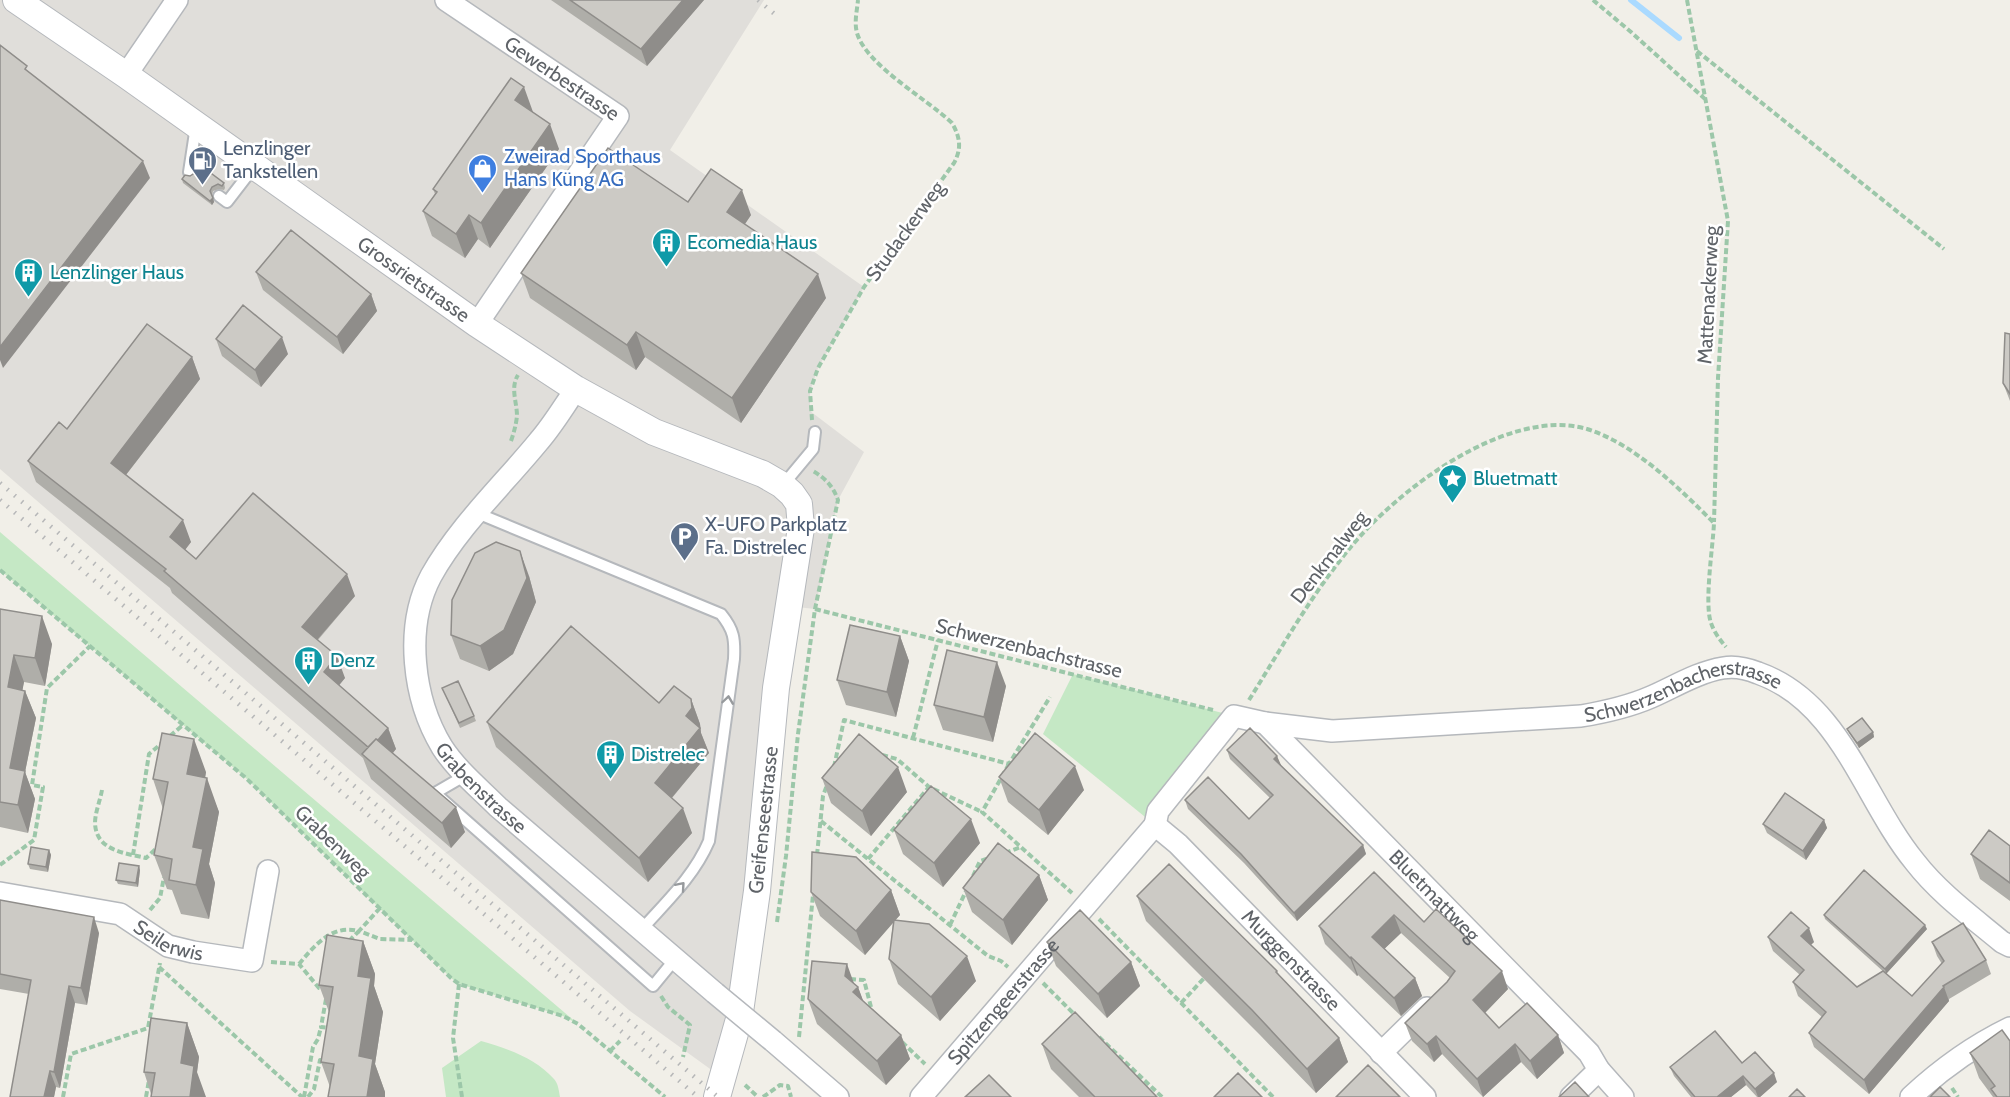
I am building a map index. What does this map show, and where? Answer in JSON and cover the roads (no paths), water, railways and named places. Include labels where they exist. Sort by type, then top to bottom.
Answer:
[{"type":"street","name":"Grossrietstrasse","points":[[16,0],[126,75],[477,324],[576,389],[654,432],[763,474],[782,485],[799,504],[801,528],[799,542]]},
{"type":"street","points":[[126,75],[177,0]]},
{"type":"street","name":"Gewerbestrasse","points":[[446,0],[618,116],[477,324]]},
{"type":"street","name":"Grabenstrasse","points":[[576,389],[541,439],[477,513],[430,578],[421,604],[415,666],[428,719],[443,748],[466,776],[498,807],[838,1097]]},
{"type":"street","name":"Greifenseestrasse","points":[[717,1097],[739,1019],[757,891],[776,688],[799,542]]},
{"type":"street","name":"Schwerzenbacherstrasse","points":[[1234,716],[1265,723],[1332,731],[1581,716],[1629,706],[1701,674],[1724,667],[1748,669],[1773,678],[1798,696],[1832,728],[1895,837],[1917,865],[1941,891],[2002,942],[2010,946]]},
{"type":"street","name":"Spitzengeerstrasse","points":[[921,1097],[1155,825],[1158,811],[1234,716]]},
{"type":"street","name":"Bluetmattweg","points":[[1265,723],[1589,1053],[1599,1070],[1623,1097]]},
{"type":"street","name":"Murggenstrasse","points":[[1155,825],[1178,844],[1425,1097]]},
{"type":"street","name":"Seilerwis","points":[[0,893],[120,914],[168,946],[252,961],[268,871]]},
{"type":"street","points":[[1381,1053],[1445,991]]},
{"type":"street","points":[[1911,1097],[1941,1070],[1968,1051],[2010,1028]]},
{"type":"street","points":[[1571,1097],[1599,1070]]},
{"type":"lane","points":[[191,173],[189,172],[196,125]]},
{"type":"lane","points":[[219,196],[227,202],[254,167]]},
{"type":"lane","points":[[782,485],[813,449],[815,432]]},
{"type":"lane","points":[[477,513],[722,614],[731,626],[735,643],[709,841],[700,861],[686,880],[642,929]]},
{"type":"lane","points":[[466,776],[435,793],[653,986],[676,958]]},
{"type":"waterway","points":[[1631,0],[1679,38]]},
{"type":"railway","points":[[758,0],[778,17]]},
{"type":"railway","points":[[0,483],[718,1097]]},
{"type":"railway","points":[[0,500],[698,1097]]},
{"type":"place","name":"Lenzlinger Tankstellen","points":[[202,186]]},
{"type":"place","name":"Zweirad Sporthaus Hans Küng AG","points":[[483,194]]},
{"type":"place","name":"Ecomedia Haus","points":[[666,268]]},
{"type":"place","name":"Lenzlinger Haus","points":[[29,298]]},
{"type":"place","name":"Bluetmatt","points":[[1452,504]]},
{"type":"place","name":"X-UFO Parkplatz Fa. Distrelec","points":[[684,562]]},
{"type":"place","name":"Denz","points":[[309,686]]},
{"type":"place","name":"Distrelec","points":[[610,780]]}]
